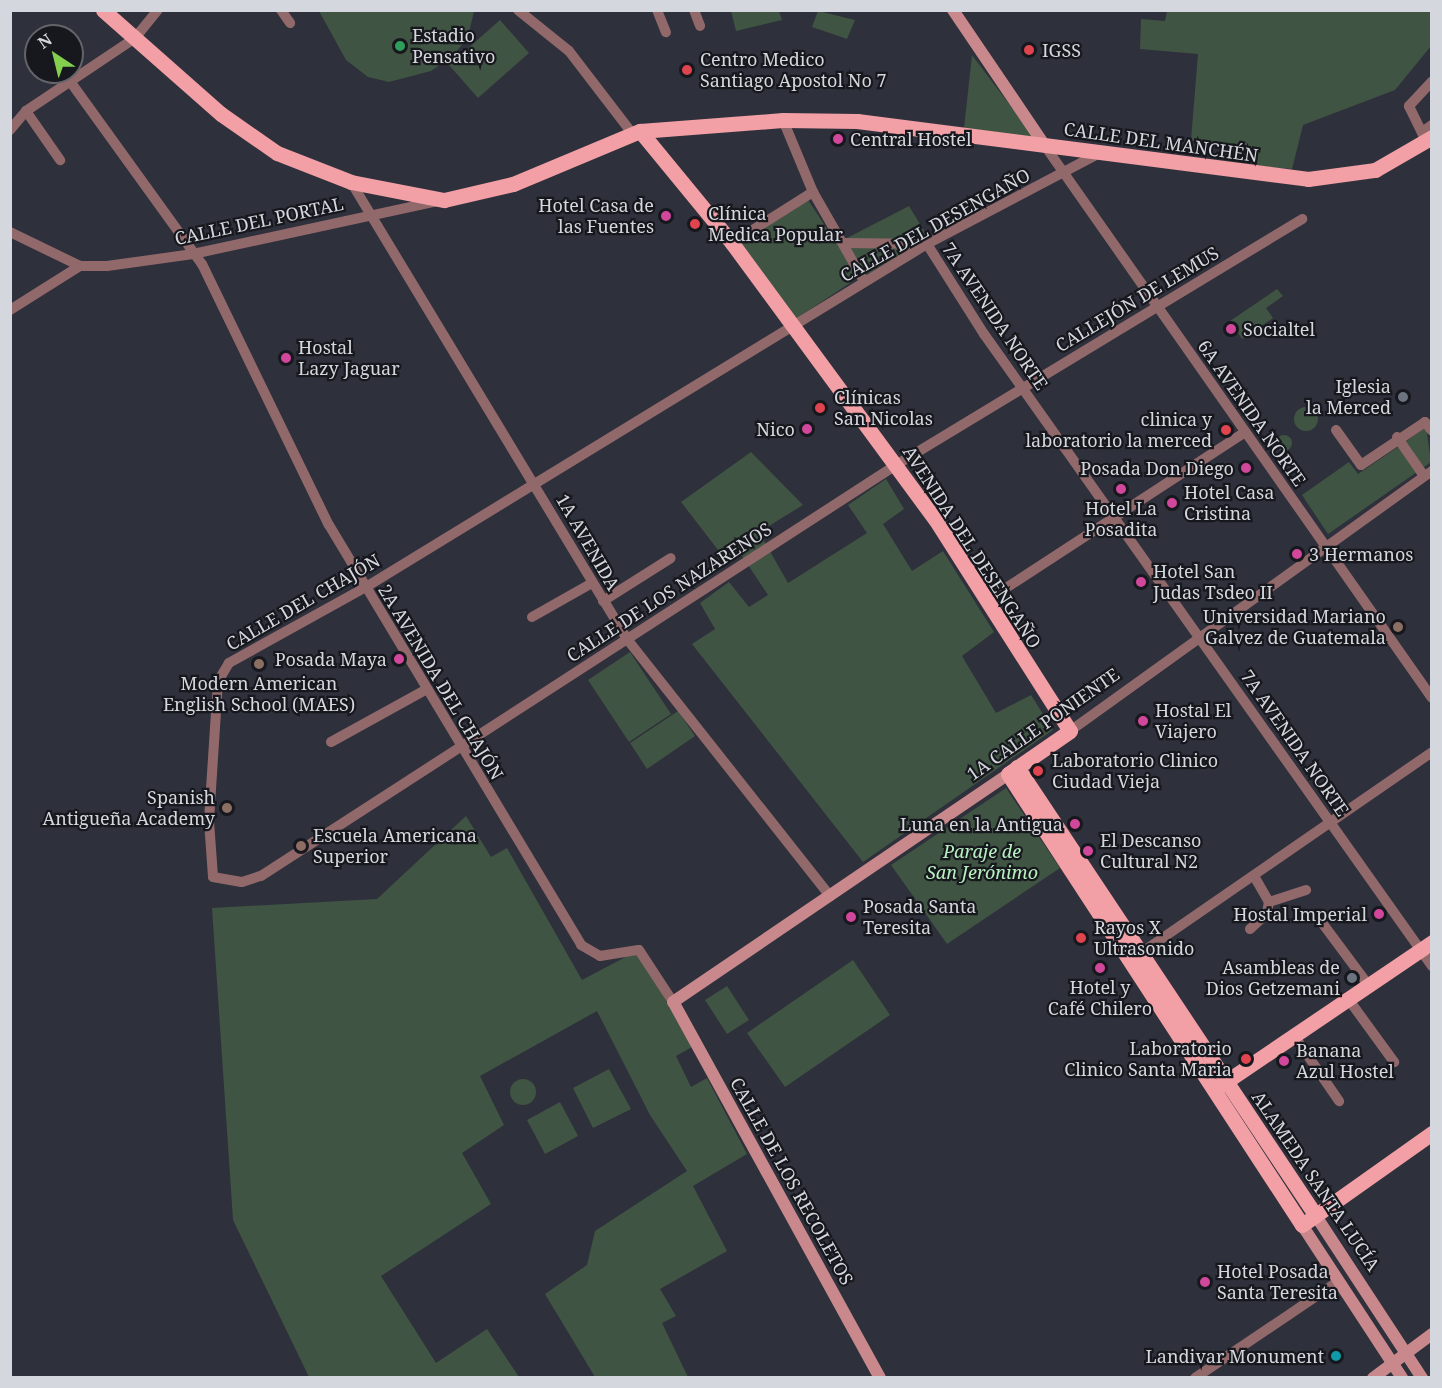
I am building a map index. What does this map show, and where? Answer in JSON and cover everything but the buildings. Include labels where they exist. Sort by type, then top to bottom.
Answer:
[{"type":"main road","points":[[103,10],[221,114],[266,146],[351,182],[444,200],[513,184],[636,132],[783,120],[857,122],[1045,146]]},
{"type":"main road","name":"AVENIDA DEL DESENGAÑO","points":[[636,132],[732,243],[896,465],[1070,730]]},
{"type":"main road","name":"CALLE DEL MANCHÉN","points":[[1045,146],[1094,156],[1231,173],[1340,178],[1375,170],[1428,140]]},
{"type":"main road","name":"1A CALLE PONIENTE","points":[[1013,770],[1070,730]]},
{"type":"main road","name":"ALAMEDA SANTA LUCÍA","points":[[1013,770],[1221,1085],[1302,1224]]},
{"type":"main road","points":[[1221,1085],[1295,1037],[1426,946]]},
{"type":"main road","name":"ALAMEDA SANTA LUCÍA","points":[[1221,1085],[1316,1216]]},
{"type":"main road","points":[[1302,1224],[1431,1133]]},
{"type":"street","points":[[84,75],[135,38],[158,10]]},
{"type":"street","points":[[281,10],[290,23]]},
{"type":"street","points":[[657,10],[666,32]]},
{"type":"street","points":[[694,10],[700,26]]},
{"type":"street","points":[[518,11],[569,51],[636,132]]},
{"type":"street","name":"CALLE DEL MANCHÉN","points":[[954,11],[1045,146]]},
{"type":"street","points":[[1428,140],[1409,106],[1431,81]]},
{"type":"street","points":[[10,130],[26,111],[72,84]]},
{"type":"street","name":"2A AVENIDA DEL CHAJÓN","points":[[72,84],[193,254],[366,587],[459,747],[584,949],[600,956],[639,950],[673,1002]]},
{"type":"street","points":[[26,111],[60,160]]},
{"type":"street","points":[[783,120],[813,192],[864,281]]},
{"type":"street","points":[[1428,140],[1431,125]]},
{"type":"street","name":"6A AVENIDA NORTE","points":[[1045,146],[1431,698]]},
{"type":"street","name":"CALLE DEL DESENGAÑO","points":[[794,326],[927,244],[1094,156]]},
{"type":"street","name":"1A AVENIDA","points":[[351,182],[627,639],[830,896]]},
{"type":"street","points":[[732,243],[813,192]]},
{"type":"street","name":"CALLE DEL PORTAL","points":[[80,266],[193,254],[369,214],[413,211],[444,200]]},
{"type":"street","name":"CALLEJÓN DE LEMUS","points":[[896,465],[1021,386],[1158,307],[1302,219]]},
{"type":"street","points":[[10,232],[80,266]]},
{"type":"street","points":[[843,243],[927,244]]},
{"type":"street","name":"7A AVENIDA NORTE","points":[[927,244],[1021,386],[1331,823],[1426,946],[1431,966]]},
{"type":"street","points":[[10,310],[80,266]]},
{"type":"street","name":"CALLE DEL CHAJÓN","points":[[459,747],[255,879],[219,880],[210,873],[209,821],[222,671],[366,587],[794,326]]},
{"type":"street","points":[[1336,430],[1361,465],[1397,438],[1425,422],[1431,431]]},
{"type":"street","points":[[986,601],[1245,432]]},
{"type":"street","points":[[1397,438],[1428,474]]},
{"type":"street","name":"CALLE DE LOS NAZARENOS","points":[[459,747],[896,465]]},
{"type":"street","name":"1A CALLE PONIENTE","points":[[1070,730],[1428,474]]},
{"type":"street","points":[[603,601],[671,558]]},
{"type":"street","points":[[532,617],[592,583]]},
{"type":"street","points":[[331,742],[427,689]]},
{"type":"street","points":[[1137,956],[1431,752]]},
{"type":"street","name":"1A CALLE PONIENTE","points":[[673,1002],[1013,770]]},
{"type":"street","points":[[1250,929],[1267,913],[1269,902],[1254,876]]},
{"type":"street","points":[[1269,902],[1306,891]]},
{"type":"street","points":[[1320,920],[1369,986]]},
{"type":"street","points":[[1349,1000],[1394,1062]]},
{"type":"street","name":"CALLE DE LOS RECOLETOS","points":[[673,1002],[880,1377]]},
{"type":"street","points":[[1295,1037],[1339,1101]]},
{"type":"street","name":"ALAMEDA SANTA LUCÍA","points":[[1316,1216],[1422,1377]]},
{"type":"street","name":"ALAMEDA SANTA LUCÍA","points":[[1302,1224],[1402,1377]]},
{"type":"street","points":[[1195,1377],[1339,1281]]},
{"type":"street","points":[[1373,1377],[1431,1334]]},
{"type":"green space","name":"Estadio Pensativo","points":[[319,11],[474,11],[468,37],[453,56],[431,71],[389,82],[368,77],[346,60]]},
{"type":"green space","points":[[731,11],[779,11],[782,20],[736,31]]},
{"type":"green space","points":[[818,11],[855,20],[847,39],[812,27]]},
{"type":"green space","points":[[1167,11],[1431,11],[1431,46],[1395,90],[1303,125],[1292,169],[1256,166],[1258,156],[1191,140],[1198,54],[1140,49],[1141,19],[1165,21]]},
{"type":"green space","points":[[500,20],[529,53],[478,98],[449,65]]},
{"type":"green space","points":[[972,55],[1038,142],[964,128]]},
{"type":"green space","points":[[808,200],[859,277],[794,320],[738,245]]},
{"type":"green space","points":[[909,206],[931,242],[845,239]]},
{"type":"green space","points":[[847,246],[918,246],[864,276]]},
{"type":"green space","points":[[1277,289],[1283,296],[1266,308],[1273,318],[1242,339],[1230,321]]},
{"type":"green space","points":[[1306,407],[1311,408],[1317,414],[1317,424],[1311,430],[1306,431],[1301,430],[1295,424],[1294,419],[1295,414],[1301,408]]},
{"type":"green space","points":[[1426,427],[1431,462],[1423,468],[1405,442]]},
{"type":"green space","points":[[1284,435],[1290,437],[1292,443],[1290,449],[1284,451],[1278,449],[1276,443],[1278,437]]},
{"type":"green space","points":[[1398,447],[1417,472],[1328,534],[1302,495],[1349,462],[1358,474]]},
{"type":"green space","points":[[751,452],[803,505],[759,532],[788,583],[867,533],[848,505],[886,479],[904,509],[883,524],[912,571],[943,551],[994,632],[962,656],[996,713],[1031,695],[1053,730],[863,862],[692,644],[715,629],[700,603],[729,582],[749,607],[768,595],[738,550],[725,559],[681,502]]},
{"type":"green space","points":[[630,652],[671,714],[629,742],[588,680]]},
{"type":"green space","points":[[678,711],[695,736],[647,769],[630,743]]},
{"type":"green space","name":"Paraje de San Jerónimo","points":[[1006,788],[1060,868],[947,944],[891,865]]},
{"type":"green space","points":[[466,816],[491,857],[507,848],[582,980],[633,953],[641,956],[692,1047],[676,1056],[691,1087],[707,1078],[747,1154],[693,1186],[727,1251],[660,1289],[676,1316],[662,1323],[688,1377],[595,1377],[545,1294],[587,1265],[595,1231],[687,1171],[650,1115],[597,1011],[480,1076],[504,1125],[462,1153],[491,1204],[381,1276],[436,1363],[487,1329],[519,1377],[309,1377],[233,1220],[212,908],[377,899]]},
{"type":"green space","points":[[853,960],[890,1015],[785,1087],[747,1033]]},
{"type":"green space","points":[[727,986],[749,1020],[727,1034],[705,1000]]},
{"type":"green space","points":[[609,1069],[631,1109],[593,1128],[573,1088]]},
{"type":"green space","points":[[523,1079],[532,1083],[536,1092],[532,1101],[523,1105],[514,1101],[510,1092],[514,1083]]},
{"type":"green space","points":[[560,1102],[578,1136],[545,1154],[527,1120]]},
{"type":"place","name":"Estadio Pensativo","points":[[400,46]]},
{"type":"place","name":"IGSS","points":[[1029,50]]},
{"type":"place","name":"Centro Medico Santiago Apostol No 7","points":[[687,70]]},
{"type":"place","name":"Central Hostel","points":[[838,139]]},
{"type":"place","name":"Hotel Casa de las Fuentes","points":[[666,216]]},
{"type":"place","name":"Clínica Medica Popular","points":[[695,224]]},
{"type":"place","name":"Socialtel","points":[[1231,329]]},
{"type":"place","name":"Hostal Lazy Jaguar","points":[[286,358]]},
{"type":"place","name":"Iglesia la Merced","points":[[1403,397]]},
{"type":"place","name":"Clínicas San Nicolas","points":[[820,408]]},
{"type":"place","name":"Nico","points":[[807,429]]},
{"type":"place","name":"clinica y laboratorio la merced","points":[[1226,430]]},
{"type":"place","name":"Posada Don Diego","points":[[1246,468]]},
{"type":"place","name":"Hotel La Posadita","points":[[1121,489]]},
{"type":"place","name":"Hotel Casa Cristina","points":[[1172,503]]},
{"type":"place","name":"3 Hermanos","points":[[1297,554]]},
{"type":"place","name":"Hotel San Judas Tsdeo II","points":[[1141,582]]},
{"type":"place","name":"Universidad Mariano Galvez de Guatemala","points":[[1398,627]]},
{"type":"place","name":"Posada Maya","points":[[399,659]]},
{"type":"place","name":"Modern American English School (MAES)","points":[[259,664]]},
{"type":"place","name":"Hostal El Viajero","points":[[1143,721]]},
{"type":"place","name":"Laboratorio Clinico Ciudad Vieja","points":[[1038,771]]},
{"type":"place","name":"Spanish Antigueña Academy","points":[[227,808]]},
{"type":"place","name":"Luna en la Antigua","points":[[1075,824]]},
{"type":"place","name":"Escuela Americana Superior","points":[[301,846]]},
{"type":"place","name":"El Descanso Cultural N2","points":[[1088,851]]},
{"type":"place","name":"Hostal Imperial","points":[[1379,914]]},
{"type":"place","name":"Posada Santa Teresita","points":[[851,917]]},
{"type":"place","name":"Rayos X Ultrasonido","points":[[1081,938]]},
{"type":"place","name":"Hotel y Café Chilero","points":[[1100,968]]},
{"type":"place","name":"Asambleas de Dios Getzemani","points":[[1352,978]]},
{"type":"place","name":"Laboratorio Clinico Santa Maria","points":[[1246,1059]]},
{"type":"place","name":"Banana Azul Hostel","points":[[1284,1061]]},
{"type":"place","name":"Hotel Posada Santa Teresita","points":[[1205,1282]]},
{"type":"place","name":"Landivar Monument","points":[[1336,1356]]}]
